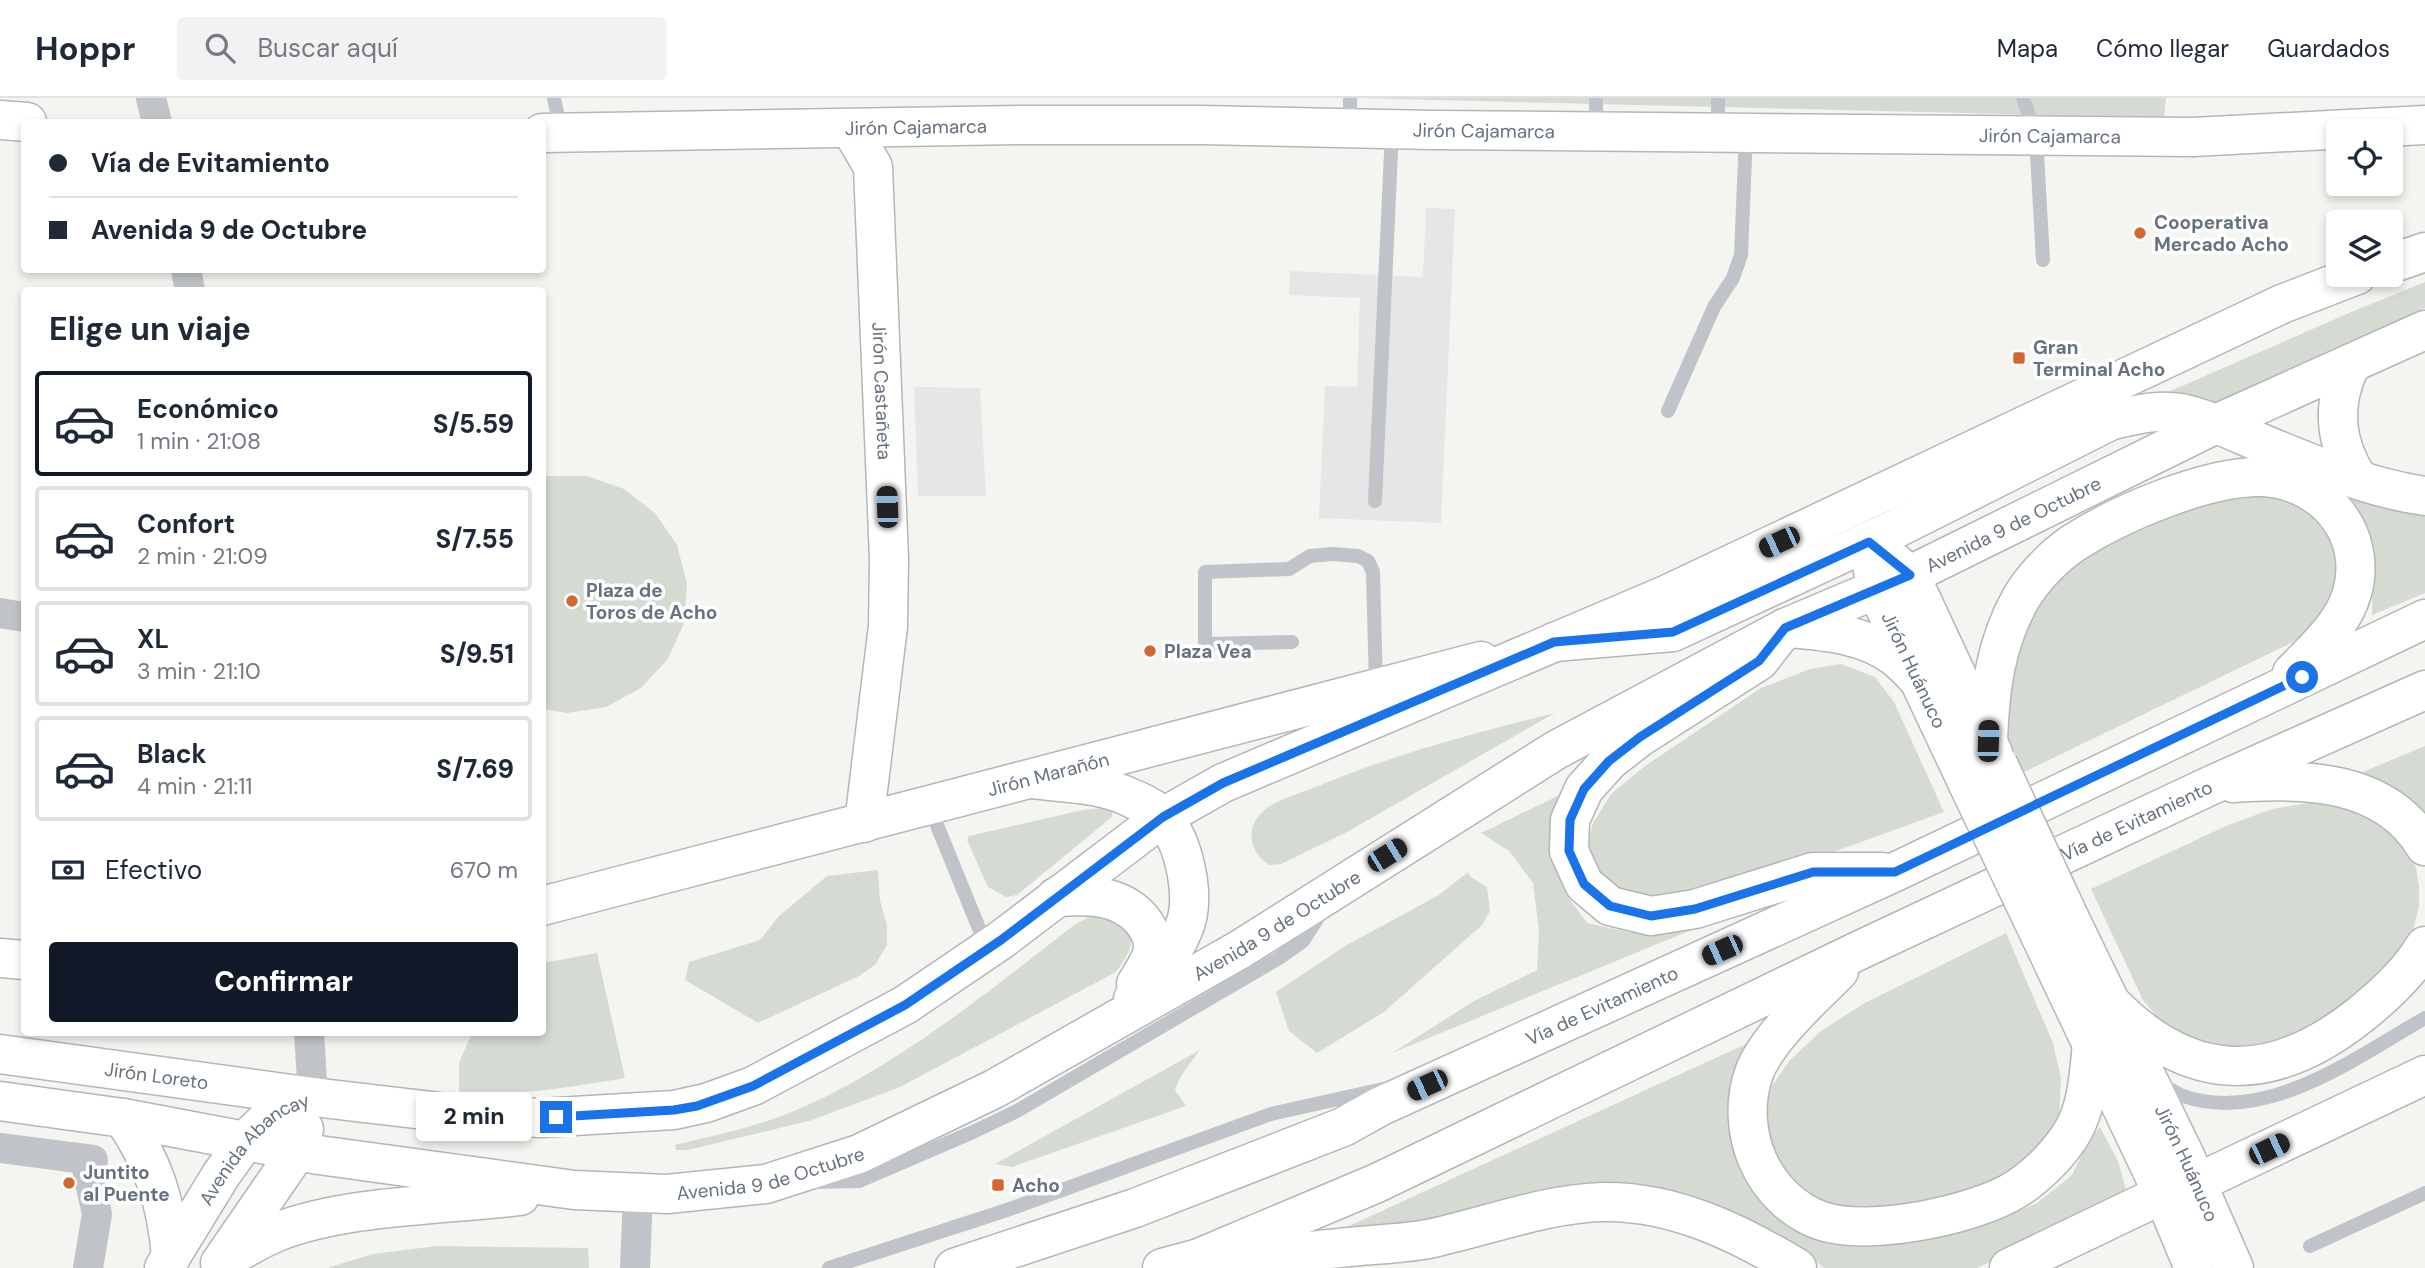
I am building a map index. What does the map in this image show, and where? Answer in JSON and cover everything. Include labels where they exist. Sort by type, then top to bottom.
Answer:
[{"type":"main road","name":"Jirón Castañeta","points":[[805,98],[839,129],[873,167],[889,559],[888,626],[864,823]]},
{"type":"main road","name":"Jirón Cajamarca","points":[[553,122],[839,129],[1023,124],[1201,124],[1350,113],[1392,130],[1596,115],[2036,136],[2193,137],[2425,125]]},
{"type":"main road","points":[[0,120],[21,122]]},
{"type":"main road","points":[[2403,260],[2425,252]]},
{"type":"main road","points":[[313,1097],[449,1113],[541,1118],[697,1106],[753,1086],[905,1005],[988,949],[1163,817],[1223,783],[1668,594],[2282,304],[2326,287]]},
{"type":"main road","name":"Avenida 9 de Octubre","points":[[298,1150],[574,1190],[667,1194],[766,1184],[867,1150],[994,1089],[1239,950],[1556,750],[1785,628],[1893,582],[2218,423],[2425,330]]},
{"type":"main road","points":[[2351,365],[2340,389],[2338,430],[2345,457],[2359,480]]},
{"type":"main road","points":[[2083,434],[2108,388]]},
{"type":"main road","points":[[1554,642],[1673,632],[1869,542],[2112,420],[2147,412],[2179,413],[2218,423],[2263,444],[2359,480],[2403,493],[2425,496]]},
{"type":"main road","points":[[1984,762],[1990,693],[2007,626],[2023,595],[2047,566],[2071,545],[2104,526],[2154,504],[2235,478],[2263,477],[2289,482],[2314,492],[2332,506],[2345,525],[2353,547],[2355,571],[2352,593],[2342,617],[2318,647],[2277,689]]},
{"type":"main road","name":"Jirón Huánuco","points":[[1869,542],[1893,582],[1984,762],[2054,924],[2092,1043],[2180,1189],[2234,1268]]},
{"type":"main road","name":"Jirón Huánuco","points":[[1893,582],[1920,681],[1984,762]]},
{"type":"main road","name":"Vía de Evitamiento","points":[[954,1268],[1161,1198],[1343,1127],[1381,1105],[1895,872],[2425,619]]},
{"type":"main road","points":[[1895,872],[1813,872],[1695,909],[1651,916],[1610,906],[1584,884],[1569,851],[1570,820],[1584,789],[1609,761],[1640,737],[1759,661],[1785,628],[1827,632],[1861,640],[1894,656],[1920,681]]},
{"type":"main road","name":"Jirón Marañón","points":[[546,905],[1554,642]]},
{"type":"main road","name":"Vía de Evitamiento","points":[[1162,1268],[1228,1261],[1283,1221],[1377,1183],[1860,950],[2214,784],[2425,690]]},
{"type":"main road","points":[[1031,779],[1101,787],[1131,798],[1163,817],[1176,841],[1186,871],[1189,909],[1184,929],[1160,968],[1115,1019]]},
{"type":"main road","points":[[2214,784],[2298,782],[2360,793],[2393,809],[2408,822],[2425,846]]},
{"type":"main road","points":[[1056,897],[1078,895],[1115,900],[1136,913],[1146,925],[1153,944],[1149,962],[1115,1019]]},
{"type":"main road","name":"Jirón Huánuco","points":[[2054,924],[2110,1002],[2147,1076],[2180,1189],[2194,1268]]},
{"type":"main road","points":[[2110,1002],[2142,1030],[2181,1053],[2218,1066],[2258,1066],[2294,1056],[2339,1032],[2405,974],[2425,946]]},
{"type":"main road","points":[[1860,950],[1779,1032],[1755,1072],[1747,1111],[1751,1146],[1765,1176],[1787,1201],[1822,1221],[1858,1228],[1898,1225],[1976,1206],[2017,1189],[2048,1164],[2073,1130],[2087,1093],[2092,1043]]},
{"type":"main road","points":[[0,958],[21,960]]},
{"type":"main road","name":"Jirón Loreto","points":[[0,1054],[313,1097]]},
{"type":"main road","points":[[2009,1268],[2424,1076]]},
{"type":"main road","name":"Avenida Abancay","points":[[167,1262],[221,1175],[247,1140],[271,1116],[313,1097]]},
{"type":"main road","name":"Avenida Abancay","points":[[218,1266],[298,1150],[313,1097]]},
{"type":"main road","points":[[0,1101],[123,1118],[298,1150]]},
{"type":"main road","points":[[123,1118],[146,1154],[163,1200],[169,1228],[167,1262]]},
{"type":"main road","points":[[218,1266],[278,1232],[342,1216],[574,1190]]},
{"type":"main road","points":[[1228,1261],[1425,1239],[1559,1208],[1603,1202],[1642,1205],[1685,1214],[1763,1247],[1797,1268]]},
{"type":"street","points":[[151,98],[156,119]]},
{"type":"street","points":[[0,613],[21,616]]},
{"type":"street","points":[[309,1036],[313,1097]]},
{"type":"street","points":[[0,1148],[89,1160],[97,1214],[88,1268]]},
{"type":"street","points":[[635,1268],[638,1193]]},
{"type":"lane","points":[[2023,98],[2036,136],[2043,260]]},
{"type":"lane","points":[[1668,411],[1713,307],[1733,278],[1741,255],[1728,121]]},
{"type":"lane","points":[[1375,501],[1392,130]]},
{"type":"lane","points":[[1292,642],[1205,644],[1205,572],[1289,569],[1310,556],[1358,556],[1368,561],[1373,572],[1376,687]]},
{"type":"lane","points":[[929,806],[988,949]]},
{"type":"lane","points":[[766,1184],[859,1181],[1017,1111],[1295,947],[1303,941],[1339,885]]},
{"type":"lane","points":[[2147,1076],[2183,1096],[2214,1102],[2258,1101],[2324,1075],[2425,1018]]},
{"type":"lane","points":[[829,1268],[1007,1210],[1271,1114],[1450,1074]]},
{"type":"lane","points":[[2310,1246],[2425,1193]]},
{"type":"lane","points":[[1228,1261],[1283,1221]]},
{"type":"shaded area","points":[[1355,98],[2166,98],[2164,118]]},
{"type":"shaded area","points":[[1426,208],[1455,209],[1441,523],[1319,518],[1325,386],[1357,387],[1360,298],[1289,295],[1290,271],[1423,277]]},
{"type":"shaded area","points":[[2425,282],[2425,308],[2205,409],[2150,400],[2349,313]]},
{"type":"shaded area","points":[[914,387],[980,388],[986,496],[918,496]]},
{"type":"shaded area","points":[[546,476],[587,476],[624,489],[655,513],[677,545],[687,584],[684,623],[668,659],[641,688],[606,707],[567,713],[546,710]]},
{"type":"shaded area","points":[[2319,485],[2425,513],[2425,593],[2372,615],[2373,558]]},
{"type":"shaded area","points":[[2275,490],[2329,520],[2345,569],[2316,627],[2291,643],[2020,774],[2007,746],[2005,672],[2032,602],[2089,549],[2197,502]]},
{"type":"shaded area","points":[[1841,664],[1875,677],[1894,702],[1944,812],[1734,888],[1623,903],[1584,857],[1593,823],[1611,794],[1645,766],[1761,688],[1810,669]]},
{"type":"shaded area","points":[[1555,713],[1347,832],[1281,864],[1269,865],[1256,852],[1252,837],[1255,822],[1267,808],[1285,799],[1405,754]]},
{"type":"shaded area","points":[[2425,746],[2425,818],[2356,775]]},
{"type":"shaded area","points":[[1566,792],[1552,860],[1568,897],[1587,923],[1632,933],[1699,927],[1392,1053],[1474,1001],[1537,970],[1539,931],[1533,883],[1509,851],[1481,833]]},
{"type":"shaded area","points":[[2314,802],[2367,810],[2406,846],[2416,867],[2419,906],[2413,930],[2405,945],[2374,982],[2323,1022],[2239,1057],[2166,1028],[2143,1000],[2091,889],[2226,826],[2272,809]]},
{"type":"shaded area","points":[[1083,810],[1112,810],[1112,817],[1017,895],[1006,897],[988,887],[967,840],[969,836]]},
{"type":"shaded area","points":[[878,870],[880,900],[887,926],[887,945],[875,965],[859,976],[758,1023],[685,980],[689,962],[760,940],[779,916],[827,876]]},
{"type":"shaded area","points":[[1468,872],[1487,887],[1490,911],[1482,925],[1384,1012],[1317,1053],[1289,1031],[1276,992],[1347,945],[1439,895]]},
{"type":"shaded area","points":[[1108,915],[1129,934],[1131,940],[1128,953],[1116,972],[898,1088],[809,1121],[688,1150],[676,1150],[675,1145],[765,1122],[794,1111],[867,1074],[939,1027],[1074,925],[1091,916]]},
{"type":"shaded area","points":[[2006,933],[2053,1043],[2061,1078],[2059,1120],[2015,1174],[1898,1216],[1816,1207],[1771,1160],[1764,1121],[1771,1087],[1790,1060],[1821,1031],[1863,1004]]},
{"type":"shaded area","points":[[597,953],[625,1078],[521,1092],[459,1093],[459,1063],[471,1036],[546,1036],[546,962]]},
{"type":"shaded area","points":[[1759,1038],[1745,1064],[1798,1228],[1855,1247],[1933,1238],[1986,1225],[2037,1203],[2072,1175],[2090,1138],[2100,1127],[2118,1161],[2126,1190],[2106,1209],[1977,1268],[1824,1268],[1794,1244],[1715,1209],[1303,1247]]},
{"type":"shaded area","points":[[1200,1050],[1181,1076],[1175,1090],[1186,1106],[1012,1167],[995,1164]]},
{"type":"shaded area","points":[[437,1246],[588,1248],[589,1268],[327,1268],[373,1254]]},
{"type":"place","name":"Cooperativa Mercado Acho","points":[[2140,233]]},
{"type":"place","name":"Gran Terminal Acho","points":[[2019,358]]},
{"type":"place","name":"Plaza de Toros de Acho","points":[[572,601]]},
{"type":"place","name":"Plaza Vea","points":[[1150,651]]},
{"type":"place","name":"Juntito al Puente","points":[[69,1183]]},
{"type":"place","name":"Acho","points":[[998,1185]]},
{"type":"route","points":[[556,1117],[674,1110],[697,1106],[753,1086],[905,1005],[1001,940],[1163,817],[1223,783],[1554,642],[1673,632],[1869,542],[1910,575],[1785,628],[1759,661],[1640,737],[1609,761],[1584,789],[1570,820],[1569,851],[1584,884],[1610,906],[1651,916],[1695,909],[1813,872],[1895,872],[2302,677]]}]
